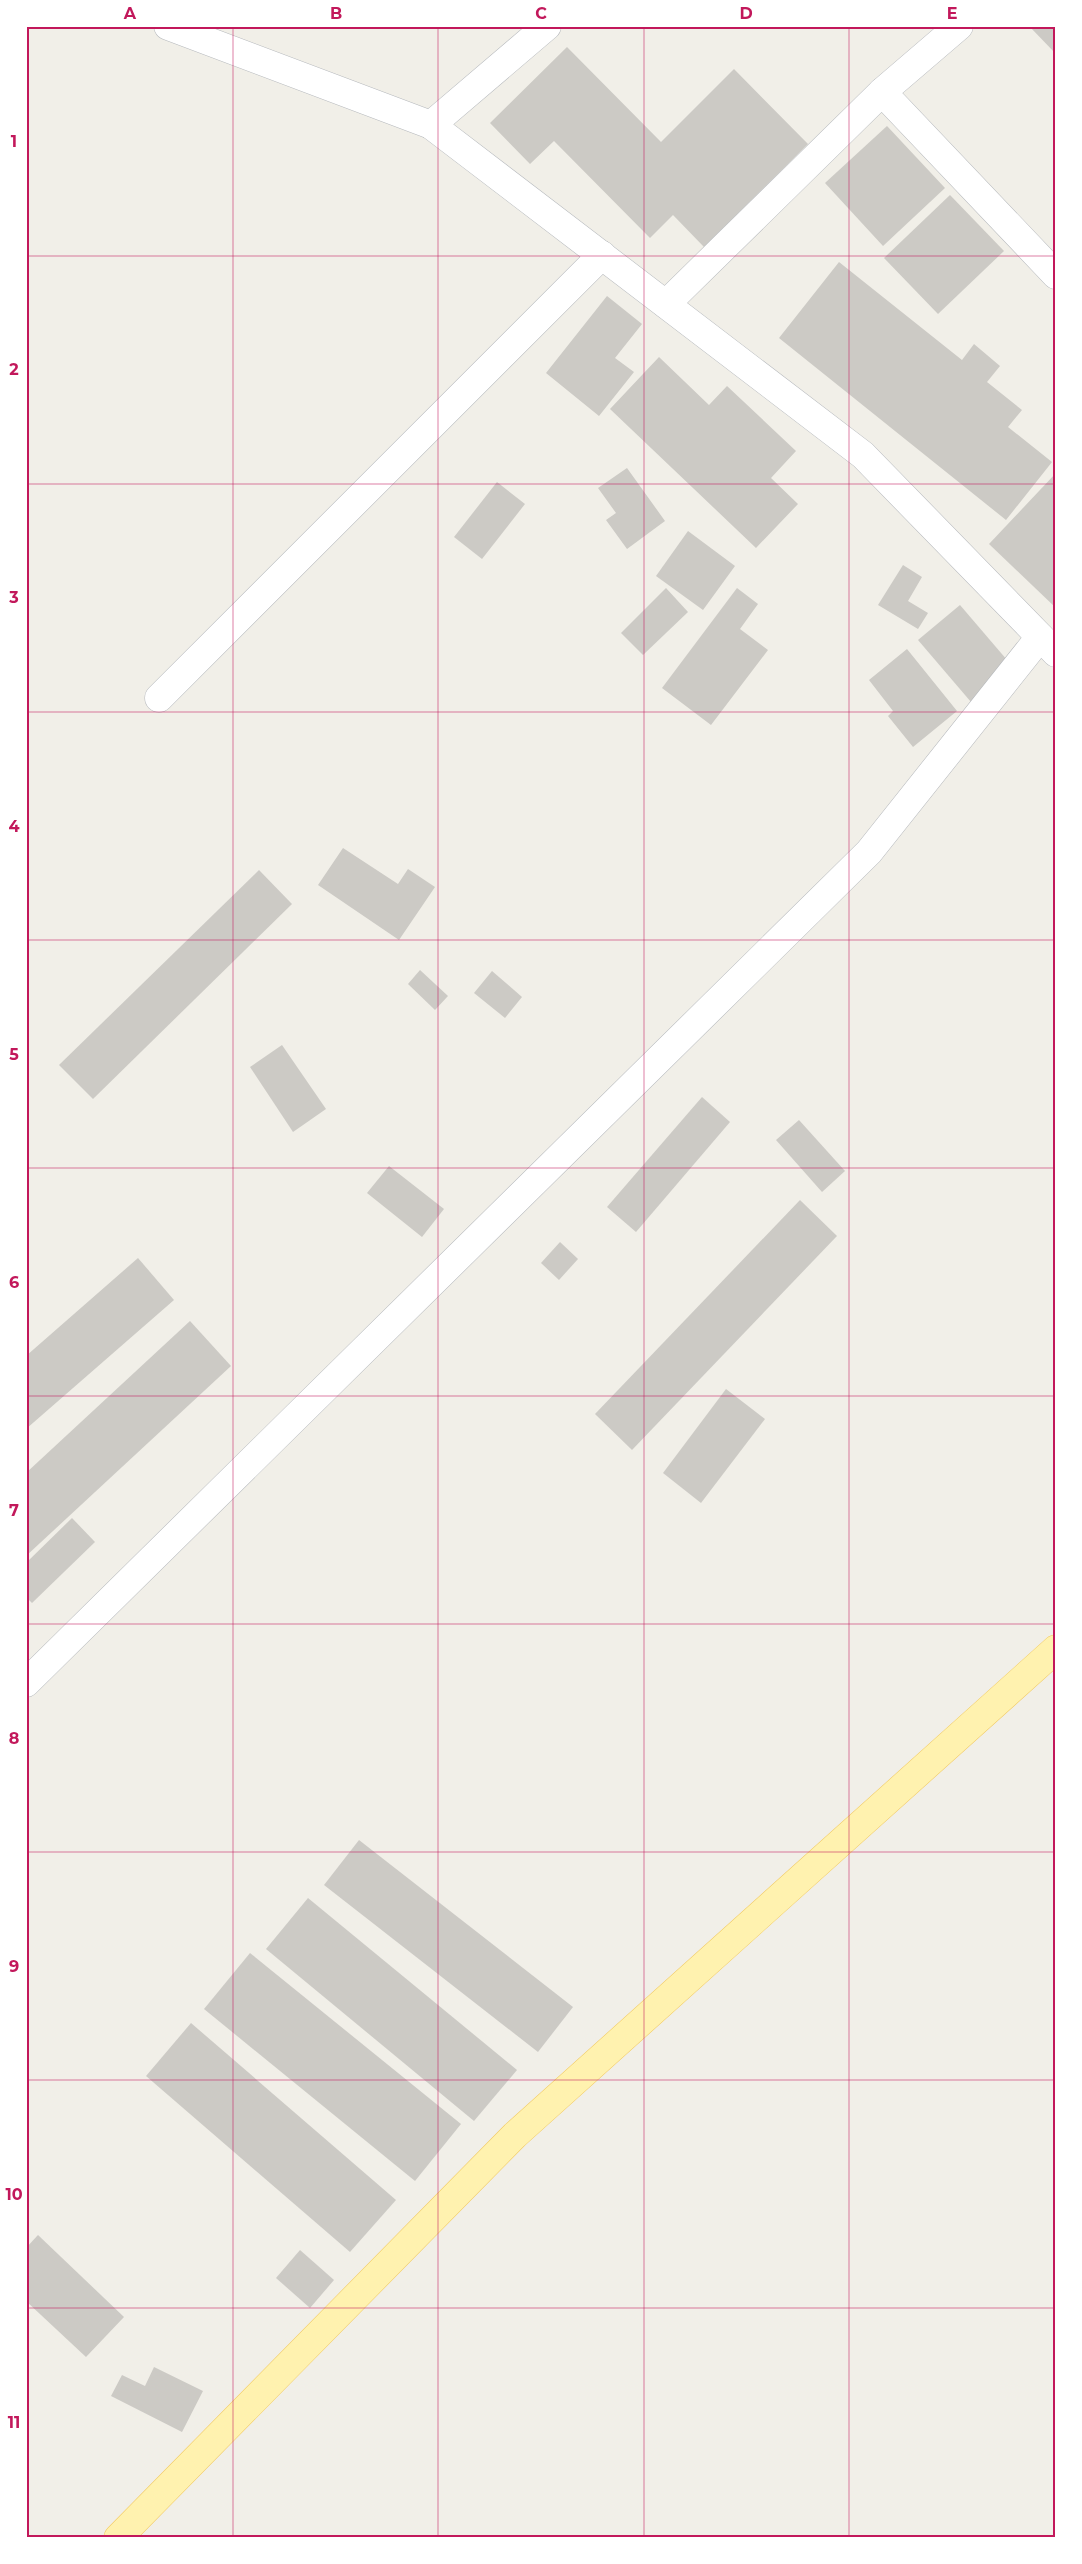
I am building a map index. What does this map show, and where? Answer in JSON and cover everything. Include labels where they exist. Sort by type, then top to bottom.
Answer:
[{"type":"main road","points":[[118,2538],[515,2135],[1056,1649]]},
{"type":"street","points":[[26,1683],[869,852],[1048,645],[863,455],[431,125],[168,26]]},
{"type":"street","points":[[431,125],[548,26]]},
{"type":"street","points":[[666,304],[882,92],[959,26]]},
{"type":"street","points":[[882,92],[1056,275]]},
{"type":"street","points":[[159,698],[602,255]]},
{"type":"building","points":[[1029,26],[1056,26],[1056,54]]},
{"type":"building","points":[[567,47],[661,142],[734,69],[808,144],[704,247],[673,215],[650,238],[554,141],[530,164],[490,123]]},
{"type":"building","points":[[887,126],[945,188],[883,246],[825,183]]},
{"type":"building","points":[[950,195],[1004,251],[938,314],[884,258]]},
{"type":"building","points":[[839,262],[962,360],[974,344],[1000,366],[987,382],[1022,410],[1008,427],[1052,462],[1006,520],[779,338]]},
{"type":"building","points":[[607,296],[642,324],[615,358],[634,372],[599,416],[546,373]]},
{"type":"building","points":[[659,357],[709,405],[727,386],[796,451],[771,478],[798,504],[756,548],[610,409]]},
{"type":"building","points":[[627,468],[665,521],[627,549],[606,520],[616,513],[598,488]]},
{"type":"building","points":[[1056,473],[1056,608],[989,544]]},
{"type":"building","points":[[497,482],[525,504],[482,559],[454,537]]},
{"type":"building","points":[[688,531],[735,566],[703,610],[656,576]]},
{"type":"building","points":[[903,565],[922,577],[908,601],[928,613],[918,629],[878,605]]},
{"type":"building","points":[[666,588],[688,612],[643,655],[621,633]]},
{"type":"building","points":[[737,588],[758,604],[740,629],[768,650],[711,725],[662,688]]},
{"type":"building","points":[[960,605],[1013,667],[971,702],[918,640]]},
{"type":"building","points":[[907,649],[957,711],[913,747],[888,716],[893,711],[869,680]]},
{"type":"building","points":[[343,848],[398,884],[408,869],[435,887],[399,940],[318,885]]},
{"type":"building","points":[[259,870],[292,904],[93,1099],[59,1065]]},
{"type":"building","points":[[420,970],[448,996],[435,1010],[408,984]]},
{"type":"building","points":[[492,971],[522,997],[505,1018],[474,993]]},
{"type":"building","points":[[282,1045],[326,1109],[293,1132],[250,1067]]},
{"type":"building","points":[[702,1097],[730,1122],[636,1232],[607,1207]]},
{"type":"building","points":[[799,1120],[845,1171],[822,1192],[776,1140]]},
{"type":"building","points":[[389,1166],[444,1209],[422,1237],[367,1193]]},
{"type":"building","points":[[800,1200],[837,1236],[632,1450],[595,1414]]},
{"type":"building","points":[[560,1242],[578,1259],[559,1280],[541,1263]]},
{"type":"building","points":[[138,1258],[174,1300],[26,1429],[26,1356]]},
{"type":"building","points":[[190,1321],[231,1366],[26,1556],[26,1473]]},
{"type":"building","points":[[726,1389],[765,1419],[701,1503],[663,1473]]},
{"type":"building","points":[[72,1518],[95,1542],[32,1603],[26,1597],[26,1563]]},
{"type":"building","points":[[359,1840],[573,2007],[538,2052],[324,1885]]},
{"type":"building","points":[[308,1898],[517,2070],[474,2121],[266,1949]]},
{"type":"building","points":[[250,1953],[461,2124],[415,2181],[204,2009]]},
{"type":"building","points":[[191,2023],[396,2200],[350,2252],[146,2076]]},
{"type":"building","points":[[38,2235],[124,2317],[86,2357],[26,2301],[26,2248]]},
{"type":"building","points":[[300,2250],[334,2280],[310,2308],[276,2278]]},
{"type":"building","points":[[154,2367],[203,2391],[182,2432],[111,2396],[122,2375],[145,2386]]}]
